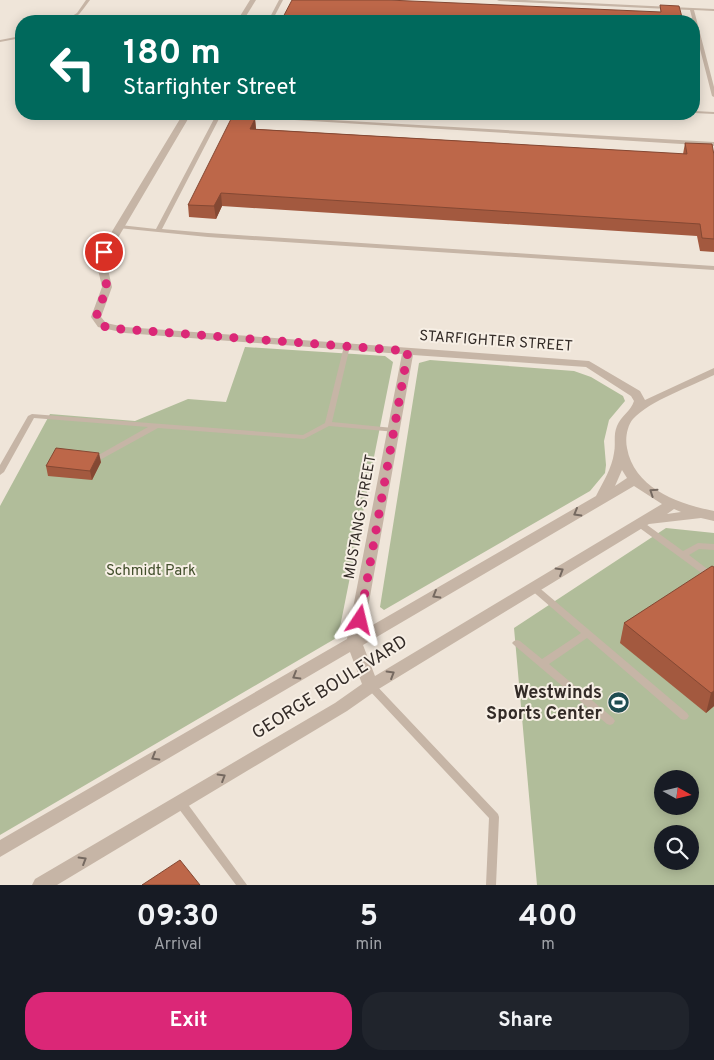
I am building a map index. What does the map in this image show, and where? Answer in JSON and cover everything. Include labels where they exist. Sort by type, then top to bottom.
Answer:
[{"type":"street","points":[[244,15],[253,0]]},
{"type":"street","points":[[120,227],[183,120]]},
{"type":"street","name":"STARFIGHTER STREET","points":[[120,227],[101,260],[107,287],[96,317],[102,325],[124,330],[589,364],[636,394],[640,401],[638,408]]},
{"type":"street","name":"MUSTANG STREET","points":[[354,642],[408,351]]},
{"type":"street","name":"GEORGE BOULEVARD","points":[[712,516],[671,505],[634,480],[627,470],[621,452],[620,434],[629,416],[638,408],[714,371]]},
{"type":"street","name":"GEORGE BOULEVARD","points":[[601,499],[617,467],[621,452]]},
{"type":"street","name":"GEORGE BOULEVARD","points":[[0,849],[634,480]]},
{"type":"street","name":"GEORGE BOULEVARD","points":[[41,885],[341,707],[371,686],[671,505]]},
{"type":"street","name":"GEORGE BOULEVARD","points":[[640,524],[657,518],[674,516],[712,516]]},
{"type":"street","points":[[354,642],[371,686]]},
{"type":"lane","points":[[76,15],[88,0]]},
{"type":"lane","points":[[273,15],[281,0]]},
{"type":"lane","points":[[499,0],[714,10]]},
{"type":"lane","points":[[692,9],[694,15]]},
{"type":"lane","points":[[0,41],[15,38]]},
{"type":"lane","points":[[700,41],[714,96]]},
{"type":"lane","points":[[704,57],[714,57]]},
{"type":"lane","points":[[700,112],[714,113]]},
{"type":"lane","points":[[158,230],[216,120]]},
{"type":"lane","points":[[289,120],[714,144]]},
{"type":"lane","points":[[120,227],[714,268]]},
{"type":"lane","points":[[328,424],[347,346]]},
{"type":"lane","points":[[0,472],[32,416],[304,437],[328,424],[393,430]]},
{"type":"lane","points":[[98,459],[156,426]]},
{"type":"lane","points":[[640,524],[714,578]]},
{"type":"lane","points":[[683,555],[698,546],[714,547]]},
{"type":"lane","points":[[533,587],[684,716]]},
{"type":"lane","points":[[542,664],[587,633]]},
{"type":"lane","points":[[517,643],[610,721]]},
{"type":"lane","points":[[371,686],[494,817],[491,885]]},
{"type":"lane","points":[[180,802],[242,885]]},
{"type":"green space","name":"Schmidt Park","points":[[245,347],[385,356],[393,362],[338,637],[0,835],[0,506],[50,414],[135,421],[188,399],[226,402]]},
{"type":"green space","points":[[430,360],[574,371],[591,377],[623,396],[625,401],[609,420],[604,441],[605,473],[590,491],[384,610],[380,607],[419,363]]},
{"type":"green space","name":"Westwinds Sports Center","points":[[666,528],[714,533],[714,885],[537,885],[514,628]]},
{"type":"building","points":[[292,0],[388,0],[661,12],[660,5],[679,6],[681,15],[284,15]]},
{"type":"building","points":[[230,120],[254,120],[250,129],[687,154],[685,143],[712,144],[714,155],[714,239],[702,238],[700,224],[221,193],[214,206],[188,205]]},
{"type":"building","points":[[56,448],[99,453],[90,471],[46,466]]},
{"type":"building","points":[[712,566],[714,567],[714,691],[711,693],[624,623]]},
{"type":"building","points":[[180,860],[200,885],[142,885]]},
{"type":"place","name":"Westwinds Sports Center","points":[[618,703]]},
{"type":"route","points":[[104,252],[101,260],[107,280],[107,287],[96,317],[102,325],[108,328],[408,351],[360,620]]}]
